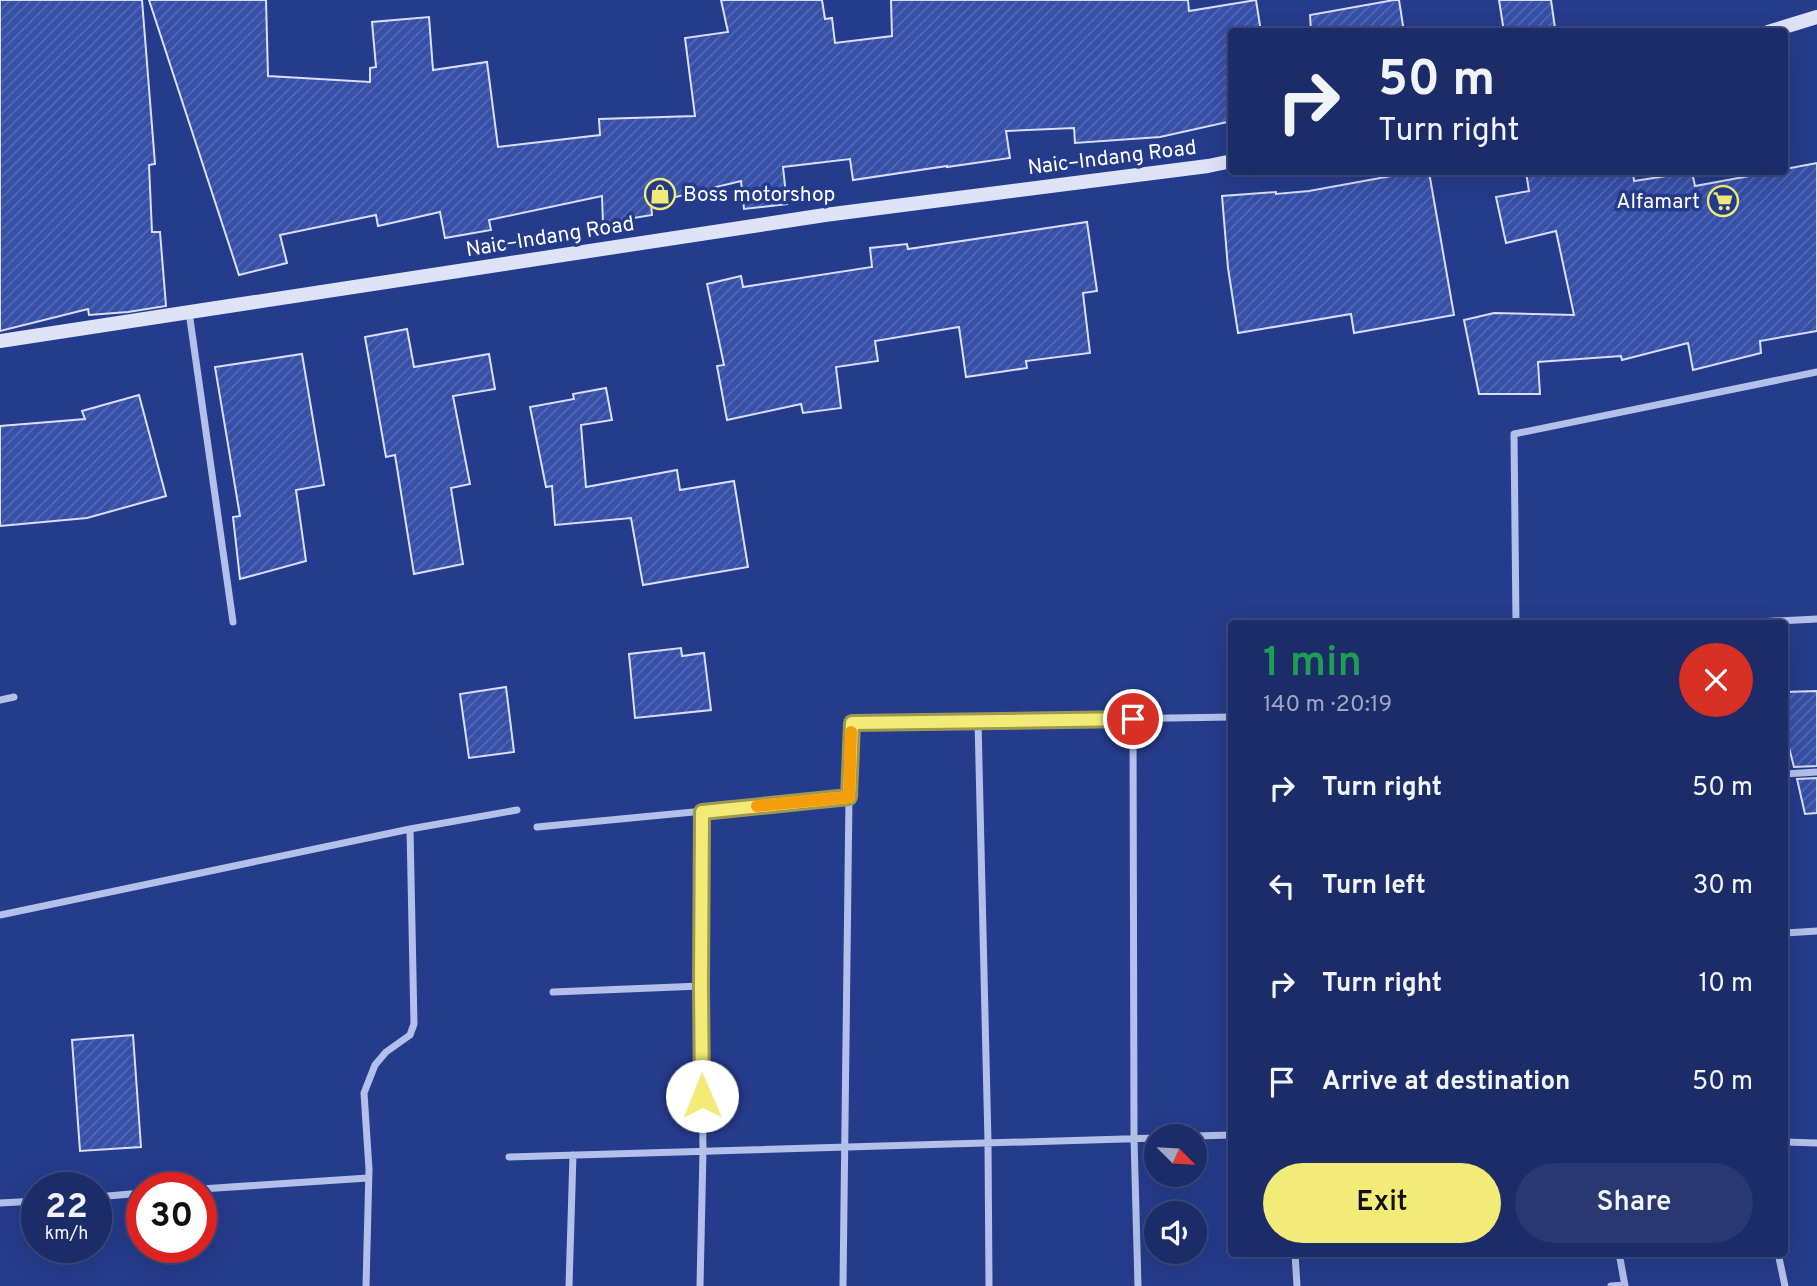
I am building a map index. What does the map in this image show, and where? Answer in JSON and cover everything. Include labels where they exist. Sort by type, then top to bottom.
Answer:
[{"type":"main road","points":[[1781,28],[1817,17]]},
{"type":"main road","name":"Naic–Indang Road","points":[[0,341],[825,215],[1228,162]]},
{"type":"street","points":[[189,312],[233,622]]},
{"type":"street","points":[[1516,620],[1514,434],[1817,372]]},
{"type":"street","points":[[1788,620],[1817,619]]},
{"type":"street","points":[[0,700],[14,697]]},
{"type":"street","points":[[843,1286],[852,723],[1228,718]]},
{"type":"street","points":[[1133,719],[1134,1138],[1138,1286]]},
{"type":"street","points":[[978,721],[989,1286]]},
{"type":"street","points":[[1788,774],[1817,772]]},
{"type":"street","points":[[537,827],[849,797]]},
{"type":"street","points":[[0,915],[410,829],[517,810]]},
{"type":"street","points":[[700,1286],[703,1151],[702,812]]},
{"type":"street","points":[[366,1286],[368,1178],[364,1093],[375,1065],[386,1052],[410,1035],[414,1024],[410,829]]},
{"type":"street","points":[[1788,933],[1817,931]]},
{"type":"street","points":[[552,992],[701,986]]},
{"type":"street","points":[[1208,1136],[1228,1135]]},
{"type":"street","points":[[509,1157],[1144,1138]]},
{"type":"street","points":[[1788,1142],[1817,1143]]},
{"type":"street","points":[[569,1286],[573,1155]]},
{"type":"street","points":[[217,1188],[368,1178]]},
{"type":"street","points":[[0,1203],[21,1202]]},
{"type":"street","points":[[1295,1257],[1297,1286]]},
{"type":"street","points":[[1611,1286],[1625,1285],[1620,1257]]},
{"type":"street","points":[[1779,1257],[1785,1286]]},
{"type":"building","points":[[0,0],[142,0],[155,164],[149,165],[152,232],[160,232],[166,306],[89,315],[88,309],[0,331]]},
{"type":"building","points":[[149,0],[266,0],[268,76],[370,82],[370,68],[376,67],[372,22],[429,17],[433,70],[487,62],[498,147],[600,135],[599,119],[695,116],[685,38],[728,32],[721,0],[822,0],[825,19],[832,18],[835,43],[892,36],[891,0],[1188,0],[1189,11],[1256,0],[1260,28],[1228,28],[1228,122],[1160,137],[1075,143],[1074,128],[1006,131],[1010,158],[853,180],[850,159],[783,167],[787,204],[744,209],[741,181],[651,203],[652,215],[603,223],[602,196],[489,220],[491,230],[445,238],[440,212],[378,226],[376,215],[280,235],[287,263],[239,275]]},
{"type":"building","points":[[1399,0],[1403,28],[1311,28],[1310,15]]},
{"type":"building","points":[[1499,0],[1551,0],[1555,28],[1503,28]]},
{"type":"building","points":[[1817,163],[1817,331],[1760,341],[1761,353],[1693,370],[1688,343],[1622,360],[1621,356],[1538,362],[1540,394],[1479,394],[1464,320],[1494,313],[1574,315],[1556,231],[1506,243],[1496,197],[1529,191],[1526,175],[1633,175],[1634,181],[1693,175],[1695,186],[1755,175],[1788,175],[1788,168]]},
{"type":"building","points":[[1397,175],[1430,175],[1454,315],[1354,333],[1351,314],[1238,333],[1228,268],[1222,196],[1309,191]]},
{"type":"building","points":[[1087,222],[1097,291],[1083,293],[1090,353],[1026,361],[1027,368],[966,377],[959,327],[875,341],[878,361],[836,367],[841,408],[803,413],[801,404],[727,420],[717,366],[724,365],[707,284],[741,276],[743,287],[872,267],[870,248],[907,244],[908,249]]},
{"type":"building","points":[[407,329],[414,367],[489,354],[495,389],[453,396],[470,484],[451,488],[463,564],[414,574],[395,455],[386,457],[365,337]]},
{"type":"building","points":[[302,354],[324,485],[296,490],[306,561],[240,579],[233,517],[240,516],[215,367]]},
{"type":"building","points":[[606,388],[612,420],[581,425],[586,487],[677,470],[680,490],[734,481],[748,567],[643,585],[631,518],[555,525],[552,486],[546,487],[530,407],[574,399],[573,394]]},
{"type":"building","points":[[139,395],[166,496],[87,518],[0,526],[0,426],[85,419],[82,411]]},
{"type":"building","points":[[681,648],[682,656],[704,653],[711,710],[635,718],[629,654]]},
{"type":"building","points":[[506,687],[514,752],[469,758],[460,694]]},
{"type":"building","points":[[1817,691],[1817,766],[1794,767],[1788,744],[1788,692]]},
{"type":"building","points":[[1817,778],[1817,813],[1805,814],[1797,779]]},
{"type":"building","points":[[133,1035],[141,1147],[80,1151],[72,1040]]},
{"type":"slow traffic","points":[[757,806],[849,797],[851,732]]},
{"type":"place","name":"Boss motorshop","points":[[660,194]]},
{"type":"place","name":"Alfamart","points":[[1723,201]]},
{"type":"route","points":[[702,1096],[702,812],[849,797],[852,723],[1133,719]]}]
